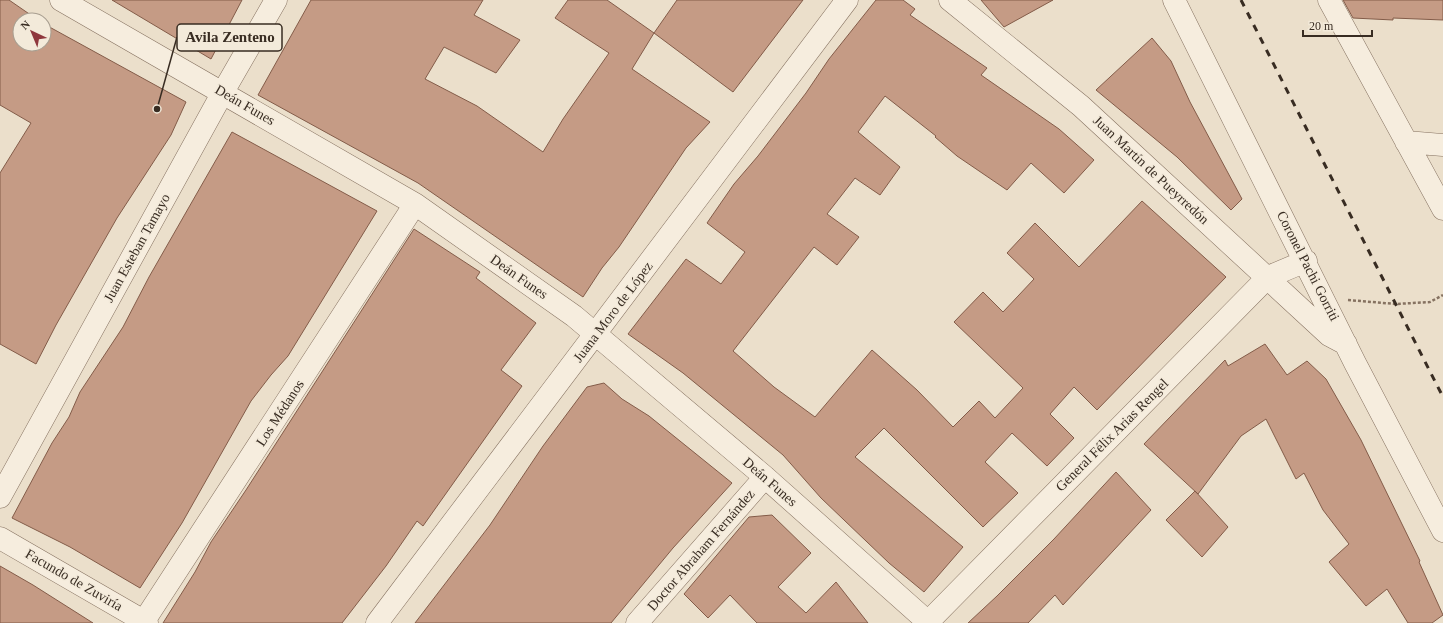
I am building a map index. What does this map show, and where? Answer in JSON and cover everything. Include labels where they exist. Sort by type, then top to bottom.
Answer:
[{"type":"street","name":"Deán Funes","points":[[61,0],[415,204],[574,316],[765,477],[928,623]]},
{"type":"street","name":"Juan Esteban Tamayo","points":[[0,497],[223,92],[276,0]]},
{"type":"street","name":"Juana Moro de López","points":[[377,623],[847,0]]},
{"type":"street","name":"Juan Martín de Pueyrredón","points":[[950,0],[1081,106],[1268,277],[1329,335],[1347,345]]},
{"type":"street","name":"Coronel Pachi Gorriti","points":[[1174,0],[1347,345],[1443,531]]},
{"type":"street","points":[[1329,0],[1443,209]]},
{"type":"street","points":[[1406,142],[1443,145]]},
{"type":"street","name":"Los Médanos","points":[[146,622],[415,204]]},
{"type":"street","name":"General Félix Arias Rengel","points":[[928,623],[1268,277],[1306,261]]},
{"type":"street","name":"Doctor Abraham Fernández","points":[[637,623],[765,477]]},
{"type":"street","name":"Facundo de Zuviría","points":[[0,538],[146,622]]},
{"type":"path","points":[[1328,305],[1351,299],[1396,304],[1430,302],[1443,295]]},
{"type":"building","points":[[0,0],[9,0],[26,12],[12,12],[12,52],[52,52],[52,28],[186,102],[171,135],[117,218],[56,325],[36,364],[0,344],[0,173],[31,123],[0,105]]},
{"type":"building","points":[[112,0],[242,0],[211,59]]},
{"type":"building","points":[[311,0],[483,0],[474,15],[520,40],[496,73],[444,47],[425,79],[477,106],[543,152],[563,119],[609,53],[555,18],[568,0],[607,0],[654,33],[632,69],[710,122],[686,148],[583,297],[418,183],[258,95]]},
{"type":"building","points":[[677,0],[803,0],[733,92],[654,33]]},
{"type":"building","points":[[876,0],[903,0],[915,9],[910,15],[987,68],[981,75],[1059,129],[1094,160],[1064,193],[1031,163],[1007,190],[957,156],[935,137],[936,136],[885,96],[858,132],[900,167],[880,195],[855,178],[827,214],[859,237],[837,265],[814,247],[733,351],[774,387],[815,417],[872,350],[917,390],[953,427],[979,401],[995,418],[1023,388],[954,322],[983,292],[1003,312],[1034,279],[1007,253],[1035,223],[1079,267],[1142,201],[1226,277],[1097,410],[1074,387],[1050,414],[1074,438],[1047,466],[1012,433],[985,462],[1018,493],[983,527],[884,428],[855,457],[963,547],[924,592],[889,563],[821,498],[783,455],[683,373],[628,334],[686,259],[721,284],[745,252],[707,223],[734,184],[758,156],[806,93],[829,59]]},
{"type":"building","points":[[981,0],[1053,0],[1004,27]]},
{"type":"building","points":[[1343,0],[1443,0],[1443,20],[1353,18]]},
{"type":"building","points":[[1152,38],[1171,61],[1190,102],[1242,199],[1231,210],[1177,157],[1096,90]]},
{"type":"building","points":[[232,132],[377,211],[288,356],[251,401],[182,523],[140,588],[70,547],[12,518],[52,443],[69,417],[80,392],[123,327],[149,277]]},
{"type":"building","points":[[414,229],[480,272],[476,278],[536,323],[501,370],[522,386],[423,526],[417,521],[386,566],[342,623],[163,623],[195,572],[211,542]]},
{"type":"building","points":[[1265,344],[1287,375],[1307,361],[1326,379],[1361,440],[1420,561],[1419,562],[1443,615],[1432,623],[1408,623],[1387,589],[1366,606],[1329,562],[1349,544],[1323,510],[1304,473],[1296,479],[1266,419],[1241,436],[1198,494],[1144,444],[1225,360],[1228,366]]},
{"type":"building","points":[[604,383],[622,399],[649,416],[732,483],[673,548],[611,623],[415,623],[490,525],[543,446],[587,387]]},
{"type":"building","points":[[1116,472],[1151,510],[1063,605],[1055,595],[1028,623],[968,623],[1054,539]]},
{"type":"building","points":[[1195,491],[1228,527],[1202,557],[1166,520]]},
{"type":"building","points":[[772,515],[811,553],[778,587],[806,613],[836,582],[868,623],[757,623],[730,595],[708,618],[684,594],[749,517]]},
{"type":"building","points":[[0,566],[33,585],[93,623],[0,623]]},
{"type":"railway","points":[[1241,0],[1443,397]]},
{"type":"place","name":"Avila Zenteno","points":[[157,109]]}]
